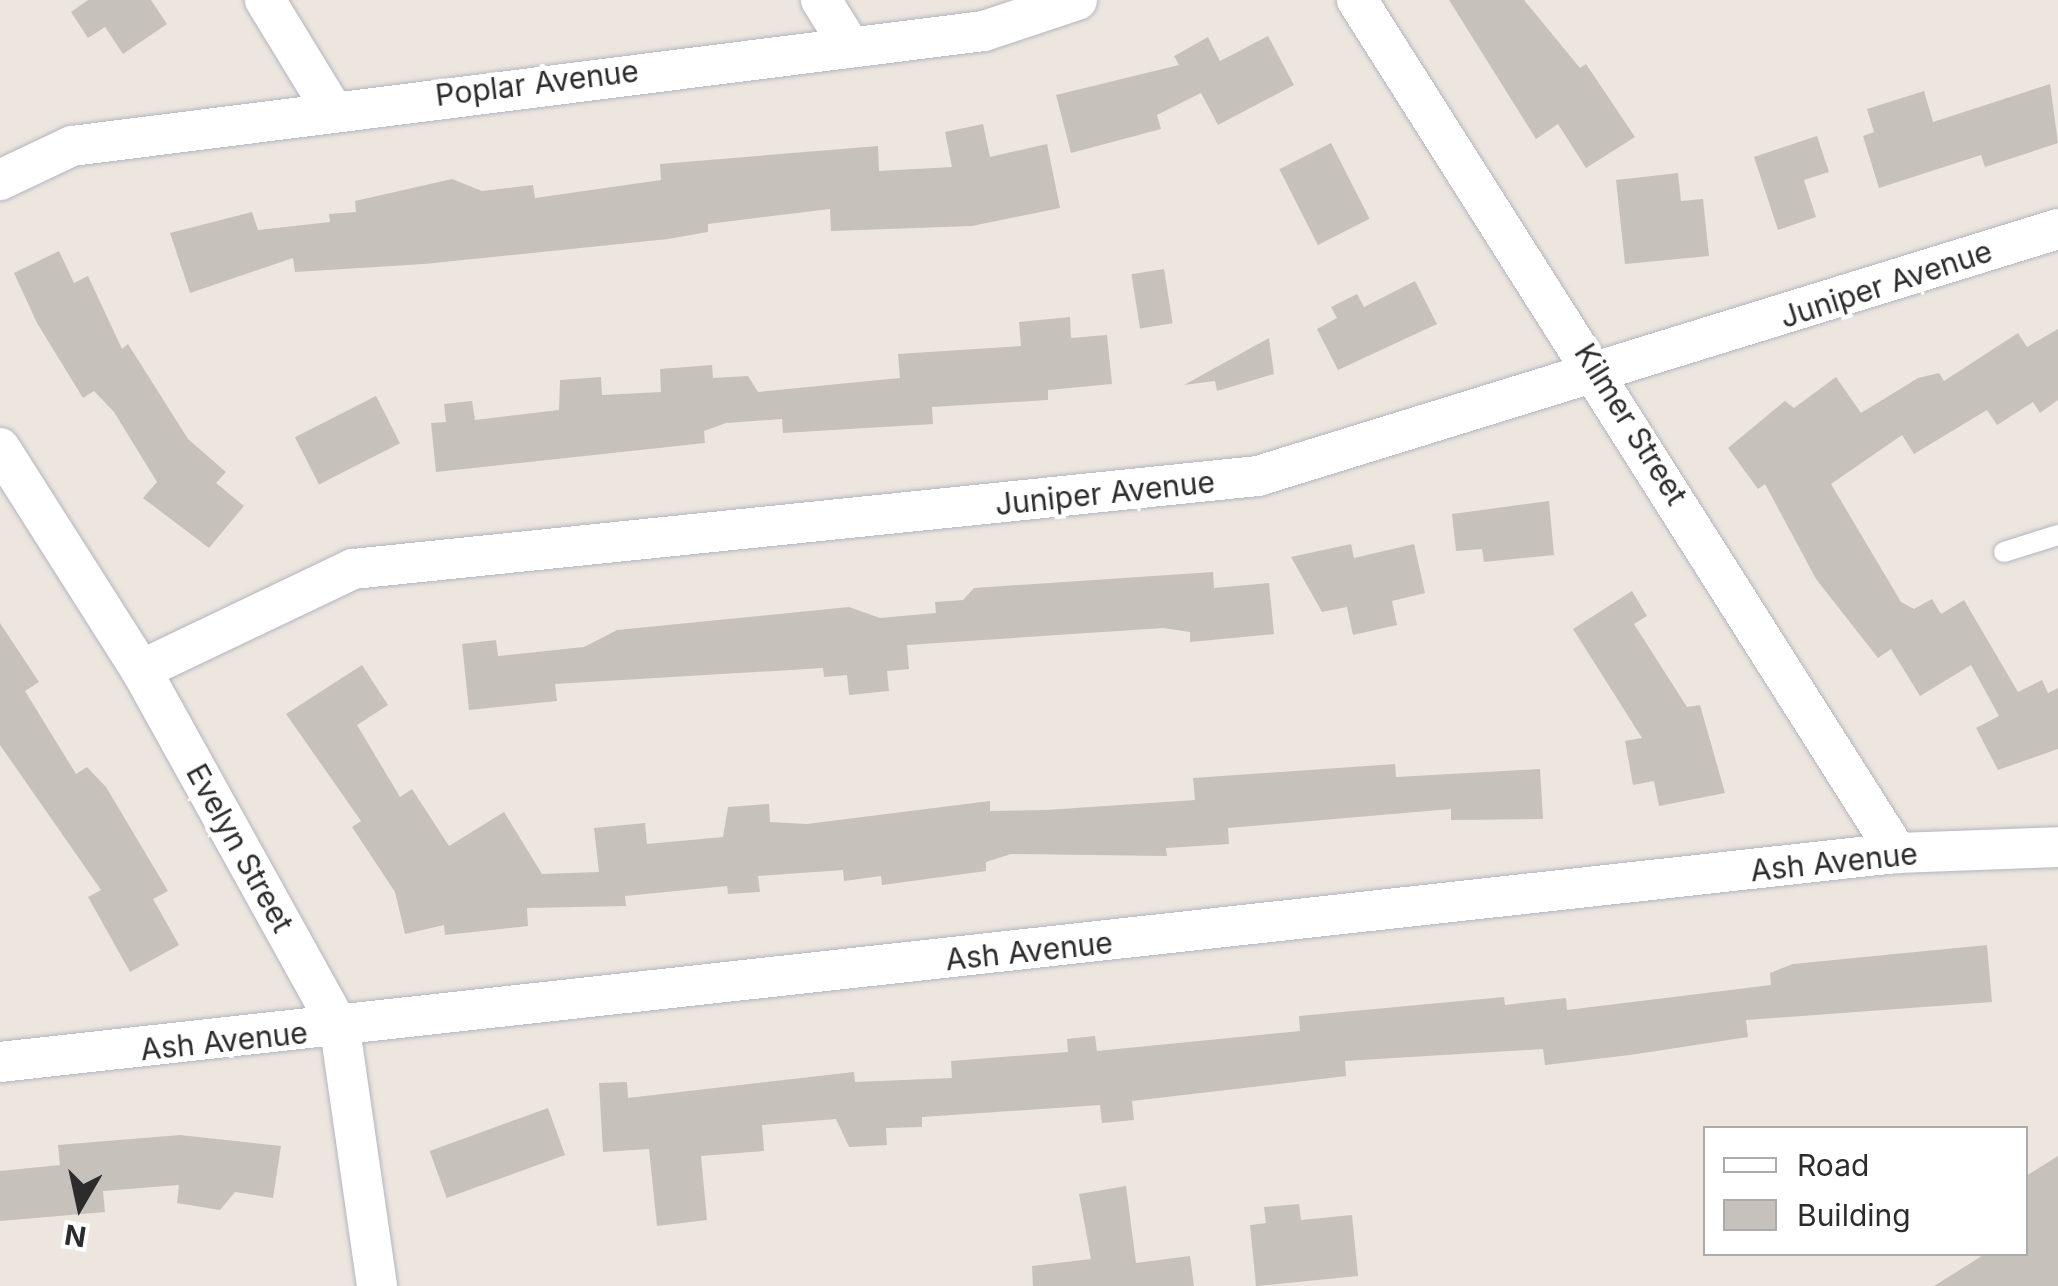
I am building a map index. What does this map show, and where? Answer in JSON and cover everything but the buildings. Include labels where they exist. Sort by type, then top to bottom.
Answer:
[{"type":"street","points":[[265,0],[332,108]]},
{"type":"street","points":[[821,0],[849,45]]},
{"type":"street","name":"Poplar Avenue","points":[[0,180],[72,146],[332,108],[984,31],[1077,0]]},
{"type":"street","name":"Kilmer Street","points":[[1358,0],[1601,375],[1897,853]]},
{"type":"street","name":"Juniper Avenue","points":[[141,670],[352,570],[1258,476],[1601,375],[2058,228]]},
{"type":"street","name":"Evelyn Street","points":[[0,448],[141,670],[340,1029],[377,1286]]},
{"type":"street","name":"Ash Avenue","points":[[0,1062],[340,1029],[1897,853],[2058,847]]},
{"type":"lane","points":[[2004,552],[2058,535]]}]
